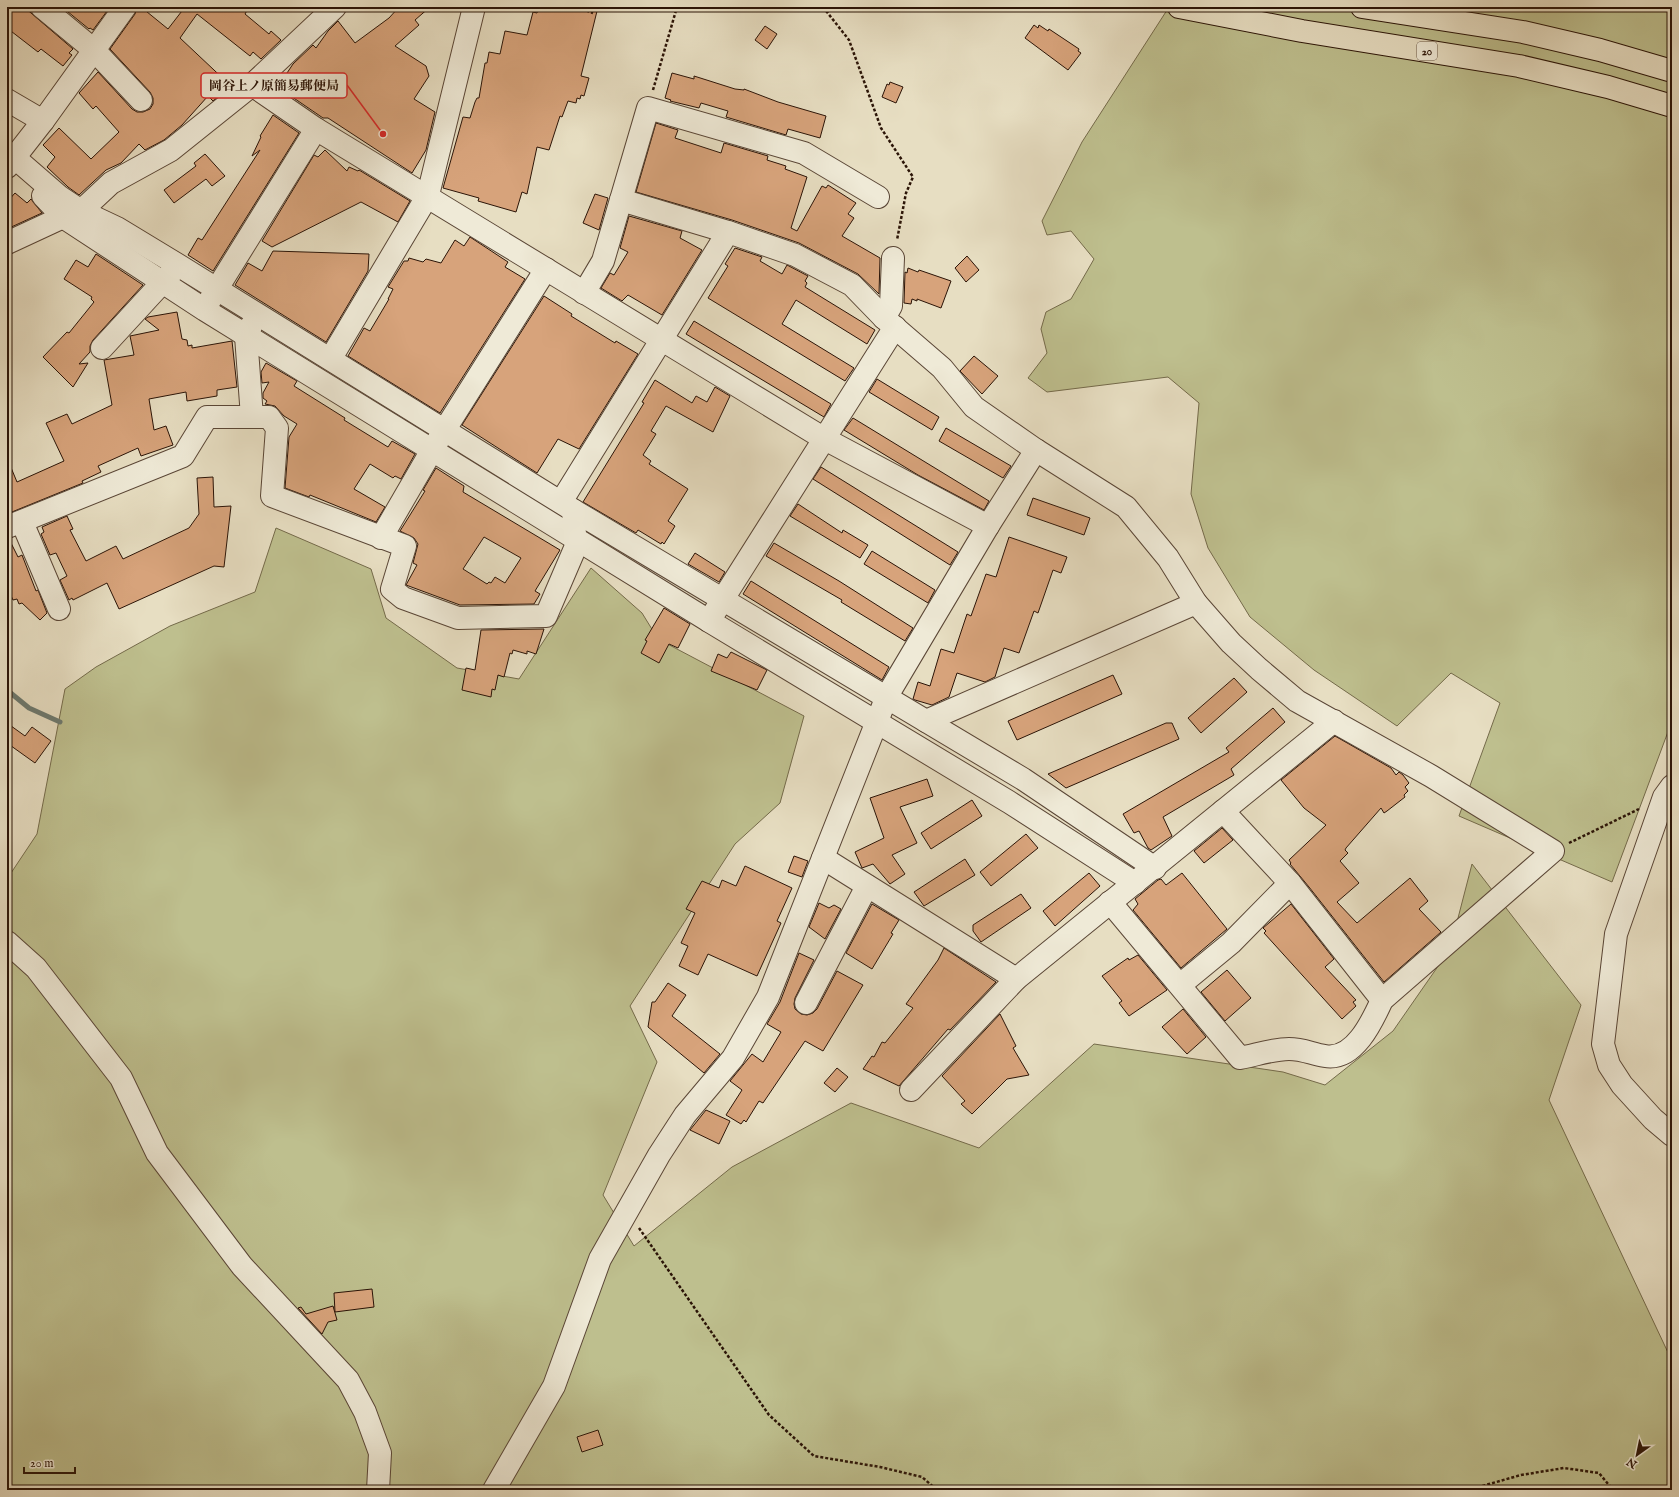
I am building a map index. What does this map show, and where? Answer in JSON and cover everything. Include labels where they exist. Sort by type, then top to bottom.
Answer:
[{"type":"highway","name":"20","points":[[1179,7],[1302,31],[1520,66],[1608,87],[1672,106]]},
{"type":"highway","points":[[1362,7],[1523,32],[1600,50],[1672,71]]},
{"type":"street","points":[[42,7],[94,50],[141,100]]},
{"type":"street","points":[[125,7],[43,121],[11,162],[60,197],[72,214],[161,282],[246,336],[709,621],[1009,802],[1135,883]]},
{"type":"street","points":[[7,243],[72,214],[111,182],[171,150],[252,85],[335,7]]},
{"type":"street","points":[[331,358],[428,195],[474,7]]},
{"type":"street","points":[[252,85],[316,129],[428,195],[584,293],[823,438],[988,526]]},
{"type":"street","points":[[7,100],[43,121]]},
{"type":"street","points":[[584,293],[603,261],[648,108],[804,153],[878,197]]},
{"type":"street","points":[[205,310],[217,288],[316,129]]},
{"type":"street","points":[[621,200],[728,232],[795,255],[852,285],[890,322],[942,368],[974,407],[1036,450],[1126,507],[1168,558],[1196,603],[1231,643],[1258,669],[1297,701],[1431,776],[1553,851],[1382,1000],[1374,1019],[1352,1048],[1338,1056],[1325,1056],[1309,1051],[1287,1049],[1240,1058],[1110,902]]},
{"type":"street","points":[[72,214],[117,228],[178,264],[446,429],[567,506],[887,696],[1023,779],[1155,868]]},
{"type":"street","points":[[59,609],[14,525],[183,456],[207,417],[269,417],[277,428],[272,496],[405,546],[392,589],[403,598],[458,618],[546,616],[576,546],[576,538],[567,506],[662,340],[728,232]]},
{"type":"street","points":[[709,621],[823,438],[890,322],[893,258]]},
{"type":"street","points":[[102,348],[178,264]]},
{"type":"street","points":[[381,538],[432,450],[546,269]]},
{"type":"street","points":[[252,417],[246,336],[258,314]]},
{"type":"street","points":[[494,1490],[554,1386],[600,1259],[659,1155],[685,1115],[733,1058],[768,997],[887,696],[988,526],[1036,450]]},
{"type":"street","points":[[926,721],[1196,603]]},
{"type":"street","points":[[911,1090],[1016,979],[1110,902],[1155,868],[1334,721]]},
{"type":"street","points":[[1009,802],[1023,779]]},
{"type":"street","points":[[1668,792],[1616,934],[1603,1044],[1609,1065],[1622,1085],[1653,1119],[1672,1135]]},
{"type":"street","points":[[1223,811],[1290,883],[1382,1000]]},
{"type":"street","points":[[823,858],[1016,979]]},
{"type":"street","points":[[1180,985],[1231,944],[1290,883]]},
{"type":"street","points":[[806,1002],[867,886]]},
{"type":"street","points":[[7,942],[36,968],[121,1078],[157,1153],[242,1266],[348,1380],[365,1412],[380,1452],[378,1490]]},
{"type":"path","points":[[577,7],[593,13]]},
{"type":"path","points":[[648,108],[677,7]]},
{"type":"path","points":[[823,7],[849,40],[881,128],[913,177],[906,193],[893,258]]},
{"type":"path","points":[[1553,851],[1668,792]]},
{"type":"path","points":[[627,1212],[769,1415],[814,1456],[880,1467],[922,1477],[937,1490]]},
{"type":"path","points":[[1468,1490],[1521,1475],[1564,1468],[1600,1473],[1613,1490]]},
{"type":"green space","points":[[1169,7],[1672,7],[1672,721],[1612,882],[1459,816],[1500,703],[1451,673],[1397,726],[1314,670],[1250,617],[1208,548],[1191,494],[1199,403],[1168,377],[1047,392],[1028,378],[1047,353],[1041,329],[1046,312],[1071,299],[1094,259],[1071,231],[1047,235],[1042,221],[1082,142]]},
{"type":"green space","points":[[276,528],[371,569],[386,618],[457,668],[519,679],[591,568],[642,613],[658,639],[804,716],[780,803],[735,844],[630,1006],[657,1062],[603,1195],[634,1246],[732,1167],[851,1103],[979,1148],[1094,1044],[1283,1072],[1325,1085],[1393,1031],[1450,949],[1472,864],[1581,1005],[1549,1100],[1672,1361],[1672,1490],[7,1490],[7,879],[37,834],[65,689],[96,667],[170,626],[255,592]]},
{"type":"building","points":[[7,7],[24,7],[73,49],[69,53],[72,55],[63,66],[41,49],[38,52],[7,28]]},
{"type":"building","points":[[62,7],[110,7],[93,30],[90,28],[89,29]]},
{"type":"building","points":[[137,7],[141,7],[168,29],[185,7],[249,7],[245,14],[269,34],[271,31],[281,40],[261,59],[253,52],[250,56],[197,14],[180,38],[231,86],[213,101],[208,96],[182,125],[164,140],[145,150],[139,144],[121,163],[106,170],[79,195],[68,187],[47,167],[55,157],[43,145],[59,128],[91,159],[119,132],[96,106],[93,109],[79,93],[98,72],[132,109],[137,112],[143,112],[150,109],[153,104],[153,98],[150,92],[110,49],[135,14]]},
{"type":"building","points":[[399,7],[430,7],[415,20],[419,25],[395,46],[426,66],[429,76],[414,99],[435,112],[426,150],[412,173],[328,118],[323,118],[282,90],[283,88],[279,85],[293,64],[313,45],[316,48],[328,31],[338,21],[355,43],[389,18]]},
{"type":"building","points":[[544,7],[598,7],[581,76],[589,78],[584,96],[581,95],[580,99],[577,98],[576,103],[568,101],[562,117],[560,116],[549,150],[537,147],[527,194],[522,192],[516,212],[478,201],[479,198],[443,188],[463,117],[470,118],[475,102],[477,98],[479,98],[485,63],[487,63],[489,52],[500,54],[505,31],[527,35],[533,12],[537,13],[538,9],[544,10]]},
{"type":"building","points":[[1034,25],[1038,28],[1039,25],[1048,31],[1049,29],[1079,49],[1078,51],[1081,53],[1068,70],[1025,38]]},
{"type":"building","points":[[765,26],[777,34],[767,49],[755,40]]},
{"type":"building","points":[[672,73],[694,79],[694,76],[735,89],[744,89],[778,102],[826,116],[820,138],[788,129],[786,135],[726,117],[728,111],[701,103],[699,108],[670,101],[671,100],[665,98]]},
{"type":"building","points":[[890,82],[903,87],[896,103],[882,97],[887,84],[889,85]]},
{"type":"building","points":[[273,115],[299,133],[213,271],[188,255],[198,238],[202,240],[260,150],[252,156],[261,137],[260,136]]},
{"type":"building","points":[[656,123],[678,130],[675,138],[721,153],[724,143],[768,156],[767,160],[786,166],[785,169],[807,177],[791,228],[797,231],[822,186],[826,188],[828,185],[856,203],[848,214],[854,218],[842,236],[880,258],[879,294],[858,274],[799,243],[732,220],[636,192]]},
{"type":"building","points":[[325,150],[347,171],[349,167],[358,171],[359,170],[410,201],[398,222],[361,202],[272,247],[262,241],[314,155],[318,157]]},
{"type":"building","points":[[205,154],[225,176],[212,186],[206,179],[174,203],[164,190],[196,166],[194,163]]},
{"type":"building","points":[[15,193],[27,203],[31,199],[42,213],[7,229],[7,202]]},
{"type":"building","points":[[595,194],[608,198],[599,230],[583,223]]},
{"type":"building","points":[[629,216],[682,231],[680,238],[702,250],[662,315],[628,295],[622,301],[601,288],[610,273],[614,275],[628,252],[620,248]]},
{"type":"building","points":[[470,237],[508,262],[505,267],[525,279],[440,413],[348,356],[364,328],[370,331],[389,299],[393,289],[388,287],[404,261],[408,261],[409,258],[423,262],[426,259],[441,263],[455,240],[464,246]]},
{"type":"building","points":[[735,248],[762,257],[760,261],[782,274],[787,265],[808,276],[805,281],[807,283],[805,287],[875,330],[867,344],[796,300],[782,324],[854,368],[845,381],[708,298],[728,266],[725,264]]},
{"type":"building","points":[[273,251],[369,254],[368,271],[326,342],[235,285],[248,263],[262,271]]},
{"type":"building","points":[[96,254],[143,285],[93,340],[90,346],[90,352],[79,364],[88,363],[73,387],[43,357],[67,332],[69,333],[94,302],[91,299],[92,297],[64,279],[76,260],[88,267]]},
{"type":"building","points":[[967,256],[979,270],[966,282],[955,268]]},
{"type":"building","points":[[908,268],[918,272],[919,270],[951,281],[941,308],[917,299],[917,301],[912,299],[911,304],[904,303],[905,272],[907,273]]},
{"type":"building","points":[[544,296],[572,314],[571,316],[615,343],[616,341],[638,354],[579,449],[558,439],[537,473],[462,425]]},
{"type":"building","points":[[177,312],[182,339],[187,340],[188,346],[192,345],[192,348],[232,341],[237,387],[217,390],[217,396],[187,401],[186,392],[149,399],[154,430],[166,426],[173,445],[141,456],[138,448],[98,466],[101,472],[82,481],[83,483],[7,514],[7,458],[17,482],[64,461],[46,423],[67,414],[72,424],[112,405],[104,360],[134,355],[130,336],[159,330],[145,319],[148,317]]},
{"type":"building","points":[[694,321],[831,404],[824,417],[686,334]]},
{"type":"building","points":[[974,356],[998,376],[982,394],[960,371]]},
{"type":"building","points":[[266,363],[297,381],[294,386],[345,418],[344,420],[388,447],[392,441],[415,454],[401,479],[395,476],[393,478],[370,464],[354,489],[385,507],[376,522],[310,495],[309,497],[285,488],[289,437],[297,424],[284,416],[275,406],[265,404],[267,401],[263,398],[263,393],[269,382],[262,383],[261,372]]},
{"type":"building","points":[[877,379],[939,417],[932,430],[869,392]]},
{"type":"building","points":[[655,380],[692,403],[696,396],[707,402],[715,387],[730,396],[713,432],[666,406],[651,431],[656,434],[643,455],[651,461],[649,464],[688,489],[668,521],[675,526],[664,544],[662,542],[661,544],[638,530],[636,533],[583,502],[644,403],[642,402]]},
{"type":"building","points":[[853,418],[989,501],[984,510],[918,475],[844,430]]},
{"type":"building","points":[[946,428],[1011,466],[1003,478],[939,441]]},
{"type":"building","points":[[821,467],[958,552],[950,565],[813,479]]},
{"type":"building","points":[[436,468],[464,486],[463,492],[560,550],[535,591],[540,594],[534,604],[460,605],[406,585],[417,565],[413,563],[418,544],[414,538],[400,531],[425,491],[423,490]],"holes":[[[484,537],[521,558],[505,583],[495,577],[491,583],[489,582],[487,584],[463,569]]]},
{"type":"building","points":[[213,477],[214,507],[231,506],[224,567],[214,566],[119,609],[107,583],[73,600],[72,598],[69,600],[60,580],[67,576],[56,553],[50,555],[41,534],[44,532],[42,527],[67,516],[73,529],[70,530],[86,561],[116,546],[123,559],[189,528],[199,514],[197,478]]},
{"type":"building","points":[[1033,498],[1090,518],[1084,535],[1027,515]]},
{"type":"building","points":[[798,504],[842,533],[843,530],[868,545],[860,558],[790,516]]},
{"type":"building","points":[[1009,537],[1067,557],[1061,573],[1053,570],[1038,613],[1034,611],[1019,653],[1004,648],[995,677],[985,682],[957,673],[949,697],[932,705],[913,699],[918,682],[930,686],[941,649],[954,653],[967,614],[971,616],[986,574],[996,577]]},
{"type":"building","points":[[7,539],[9,539],[18,557],[22,555],[36,591],[38,590],[47,613],[40,620],[22,603],[19,604],[17,599],[13,600],[7,587]]},
{"type":"building","points":[[774,543],[839,581],[913,628],[905,641],[841,602],[842,600],[766,556]]},
{"type":"building","points":[[872,551],[935,590],[928,603],[864,564]]},
{"type":"building","points":[[695,553],[725,572],[719,582],[688,564]]},
{"type":"building","points":[[751,581],[889,667],[882,680],[743,594]]},
{"type":"building","points":[[664,608],[690,624],[678,648],[669,644],[659,663],[641,653],[647,641],[645,640]]},
{"type":"building","points":[[544,629],[536,654],[527,651],[527,654],[513,650],[512,654],[510,653],[504,677],[498,675],[495,690],[492,689],[491,697],[462,690],[466,668],[475,670],[481,630]]},
{"type":"building","points":[[731,652],[767,670],[757,690],[711,671],[718,654],[727,658]]},
{"type":"building","points":[[1113,675],[1122,694],[1017,740],[1008,721]]},
{"type":"building","points":[[1234,678],[1247,692],[1201,733],[1188,718]]},
{"type":"building","points":[[1273,708],[1285,722],[1231,769],[1234,775],[1163,817],[1172,836],[1151,850],[1148,848],[1139,831],[1134,833],[1123,814],[1229,752],[1226,748]]},
{"type":"building","points":[[7,723],[25,736],[32,727],[51,741],[35,763],[7,743]]},
{"type":"building","points":[[1166,723],[1172,723],[1179,739],[1066,788],[1048,774]]},
{"type":"building","points":[[1335,736],[1391,768],[1396,775],[1399,772],[1409,783],[1405,787],[1408,791],[1404,795],[1405,797],[1384,813],[1381,808],[1346,848],[1345,850],[1348,853],[1340,861],[1359,883],[1337,902],[1357,923],[1410,878],[1428,901],[1419,909],[1441,932],[1384,982],[1290,864],[1291,863],[1289,860],[1326,825],[1304,808],[1281,780]]},
{"type":"building","points":[[927,779],[933,796],[900,807],[917,843],[892,855],[905,874],[890,884],[873,864],[862,868],[855,852],[884,838],[870,798]]},
{"type":"building","points":[[972,800],[982,816],[931,849],[921,833]]},
{"type":"building","points":[[1222,828],[1233,840],[1204,863],[1194,851]]},
{"type":"building","points":[[1026,834],[1038,848],[991,886],[980,872]]},
{"type":"building","points":[[794,856],[808,861],[802,877],[788,872]]},
{"type":"building","points":[[965,859],[975,875],[924,906],[914,892]]},
{"type":"building","points":[[745,866],[792,888],[777,921],[781,923],[757,976],[708,954],[698,975],[679,966],[688,946],[681,943],[695,913],[686,909],[702,881],[719,888],[722,880],[736,886]]},
{"type":"building","points":[[1089,873],[1100,886],[1055,926],[1043,911]]},
{"type":"building","points":[[1182,873],[1227,929],[1181,968],[1133,910],[1138,904],[1135,899],[1158,880],[1161,879],[1166,885]]},
{"type":"building","points":[[1021,894],[1031,908],[981,942],[973,931],[973,925]]},
{"type":"building","points":[[819,903],[829,908],[834,905],[841,909],[825,939],[809,927]]},
{"type":"building","points":[[872,904],[899,920],[891,933],[893,934],[872,969],[846,953]]},
{"type":"building","points":[[1291,904],[1334,959],[1325,967],[1356,1000],[1353,1002],[1356,1006],[1342,1019],[1264,933],[1266,931],[1263,928]]},
{"type":"building","points":[[944,948],[996,982],[950,1030],[948,1029],[899,1086],[863,1069],[872,1056],[874,1057],[882,1042],[885,1043],[913,1008],[906,1004],[938,960]]},
{"type":"building","points":[[799,953],[814,960],[795,998],[795,1009],[801,1014],[807,1015],[813,1013],[817,1009],[837,971],[863,985],[823,1051],[805,1041],[763,1103],[759,1101],[746,1122],[744,1120],[741,1124],[726,1115],[742,1090],[730,1081],[752,1054],[763,1062],[781,1032],[767,1024],[780,1002]]},
{"type":"building","points":[[1138,955],[1167,990],[1129,1016],[1119,1003],[1122,1001],[1102,976],[1128,958],[1129,960]]},
{"type":"building","points":[[1227,970],[1251,998],[1225,1021],[1201,992]]},
{"type":"building","points":[[668,983],[686,995],[672,1016],[720,1054],[704,1073],[648,1027],[652,1002],[655,1002]]},
{"type":"building","points":[[1183,1009],[1206,1037],[1187,1054],[1162,1027]]},
{"type":"building","points":[[1000,1014],[1016,1046],[1013,1048],[1029,1075],[1007,1079],[972,1114],[961,1104],[965,1101],[942,1076]]},
{"type":"building","points":[[837,1068],[848,1077],[835,1092],[824,1083]]},
{"type":"building","points":[[706,1110],[730,1121],[719,1144],[690,1130]]},
{"type":"building","points":[[372,1289],[374,1307],[335,1312],[334,1293]]},
{"type":"building","points":[[333,1306],[337,1320],[328,1322],[322,1334],[298,1308],[301,1307],[306,1314]]},
{"type":"building","points":[[598,1430],[603,1445],[582,1452],[577,1437]]},
{"type":"waterway","points":[[7,690],[29,708],[60,722]]},
{"type":"place","name":"岡谷上ノ原簡易郵便局","points":[[383,134]]}]
